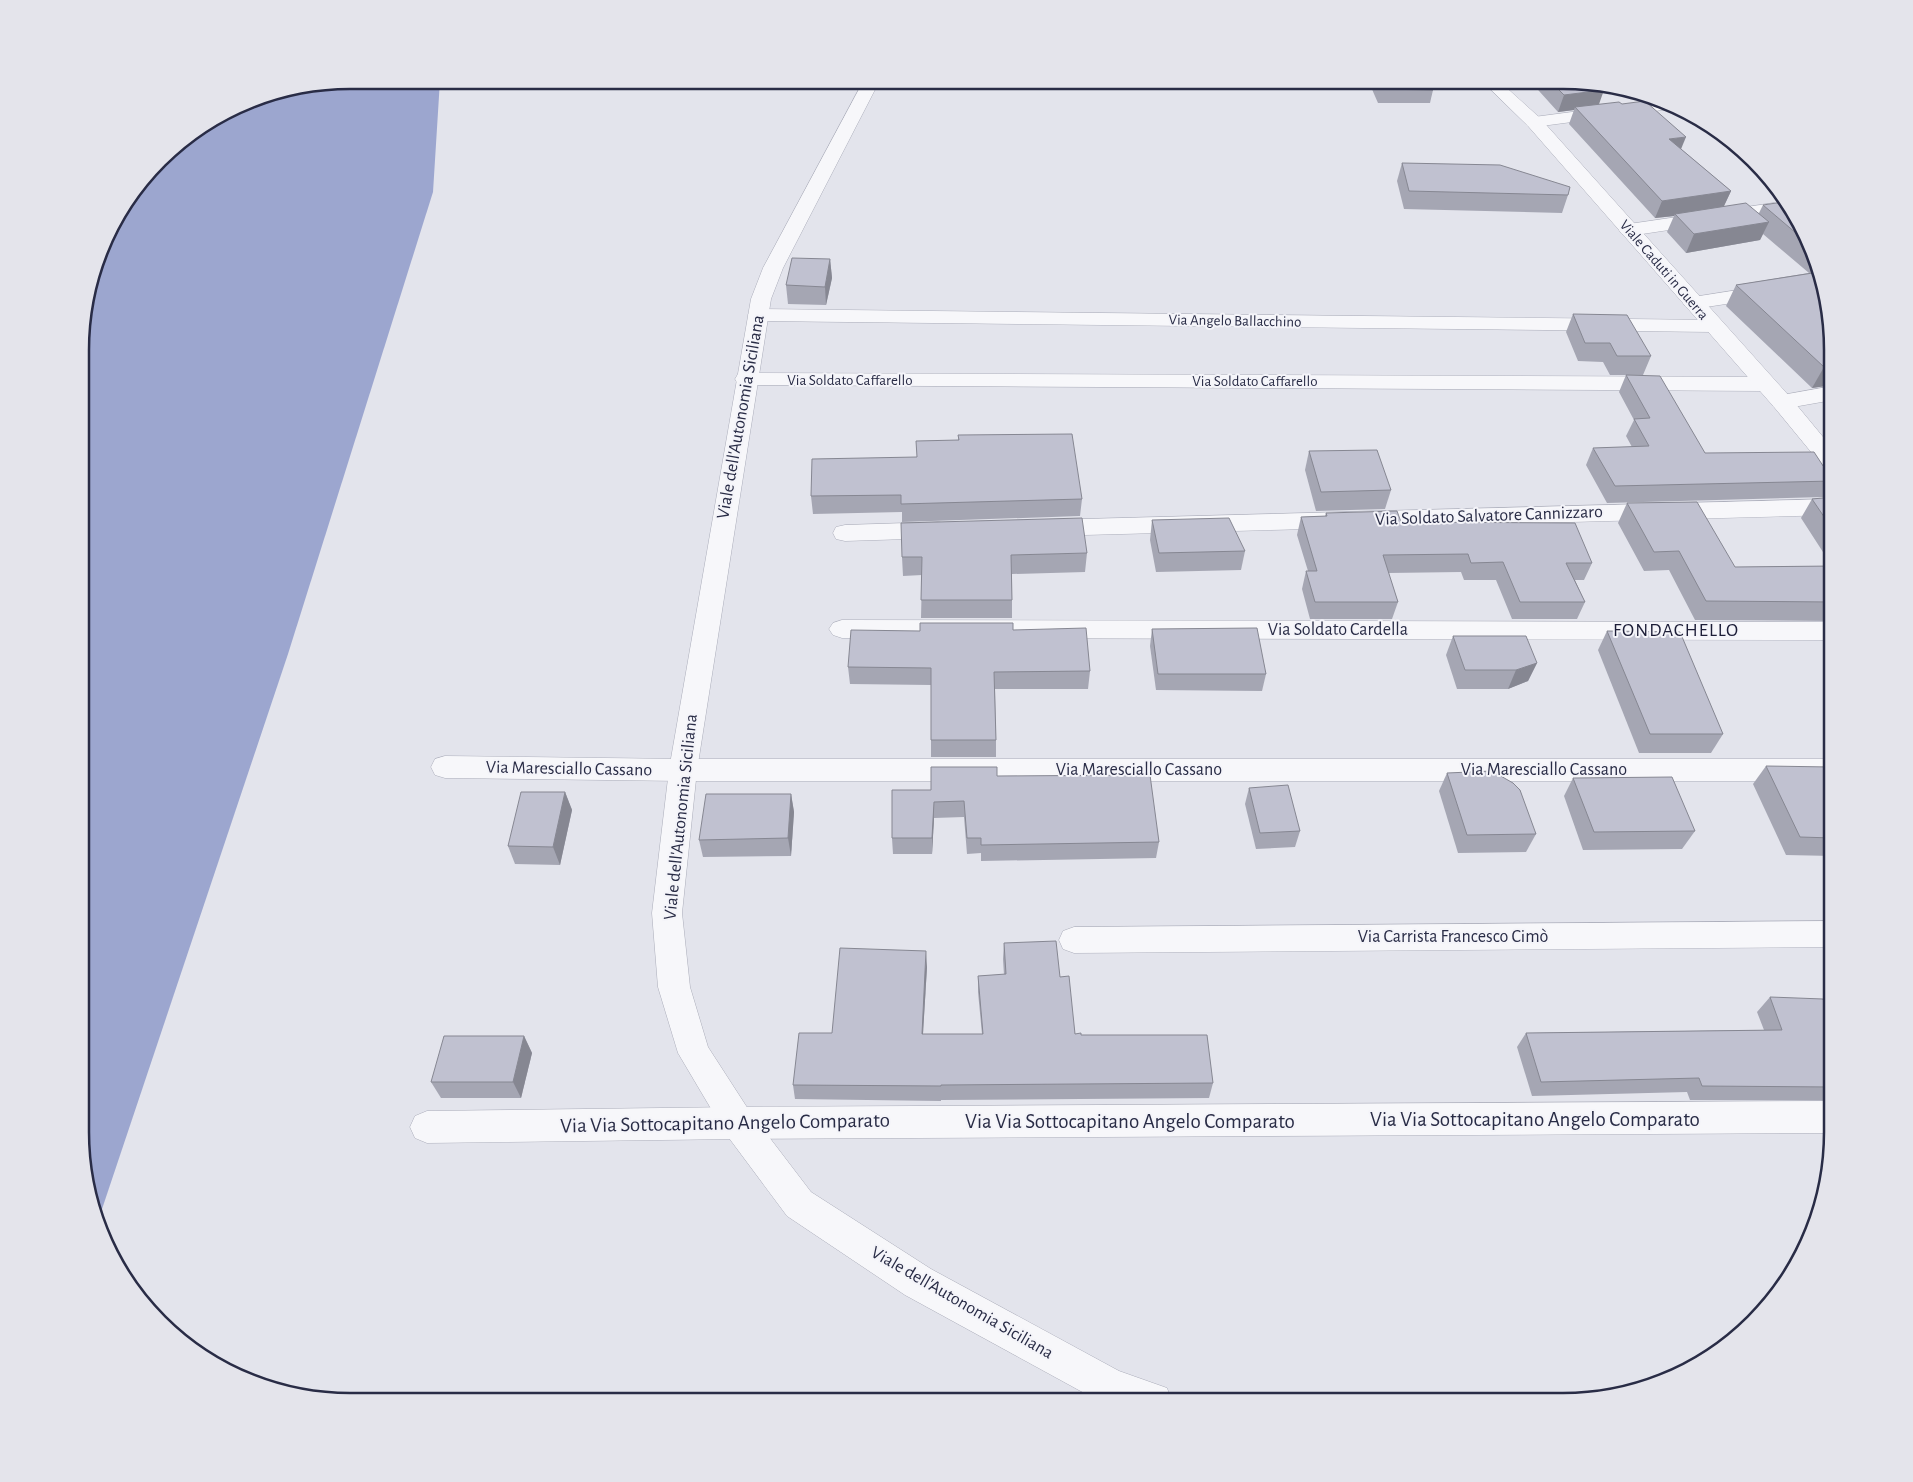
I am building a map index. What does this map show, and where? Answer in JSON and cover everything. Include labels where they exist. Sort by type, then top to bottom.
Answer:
[{"type":"street","name":"Viale dell'Autonomia Siciliana","points":[[867,89],[773,268],[761,298],[746,379],[683,770],[667,913],[674,987],[694,1053],[738,1122],[799,1204],[918,1282],[1110,1387],[1127,1393]]},
{"type":"street","name":"Viale Caduti in Guerra","points":[[1499,89],[1534,122],[1693,304],[1782,402],[1824,453]]},
{"type":"street","points":[[1534,122],[1655,106]]},
{"type":"street","points":[[1629,230],[1774,209]]},
{"type":"street","points":[[1693,304],[1816,284]]},
{"type":"street","name":"Via Angelo Ballacchino","points":[[758,315],[1713,326]]},
{"type":"street","name":"Via Soldato Caffarello","points":[[746,379],[1764,384]]},
{"type":"street","points":[[1782,402],[1824,395]]},
{"type":"street","name":"Via Soldato Salvatore Cannizzaro","points":[[1025,528],[1824,507]]},
{"type":"street","points":[[845,533],[965,530]]},
{"type":"street","name":"Via Soldato Cardella","points":[[842,629],[1824,631]]},
{"type":"street","name":"Via Maresciallo Cassano","points":[[445,767],[683,770],[1824,770]]},
{"type":"street","name":"Via Carrista Francesco Cimò","points":[[1074,940],[1824,934]]},
{"type":"street","name":"Via Via Sottocapitano Angelo Comparato","points":[[427,1127],[738,1122],[1824,1117]]},
{"type":"water","points":[[333,89],[439,89],[433,192],[288,654],[101,1211],[94,1183],[89,1149],[89,333],[98,282],[116,234],[143,191],[178,153],[219,124],[266,103],[316,91]]},
{"type":"building","points":[[1381,89],[1433,89],[1433,90]]},
{"type":"building","points":[[1558,89],[1596,91],[1564,95]]},
{"type":"building","points":[[1642,101],[1647,103],[1686,137],[1669,139],[1731,191],[1662,201],[1575,107],[1619,102],[1622,104]]},
{"type":"building","points":[[1402,163],[1500,165],[1570,187],[1568,195],[1409,191]]},
{"type":"building","points":[[1746,203],[1769,222],[1694,234],[1675,214]]},
{"type":"building","points":[[1778,203],[1797,234],[1763,205]]},
{"type":"building","points":[[792,258],[830,259],[825,287],[786,285]]},
{"type":"building","points":[[1812,273],[1822,316],[1824,367],[1736,285]]},
{"type":"building","points":[[1573,314],[1627,315],[1651,356],[1617,356],[1610,343],[1585,343]]},
{"type":"building","points":[[1626,375],[1660,376],[1705,453],[1814,452],[1824,467],[1824,481],[1615,486],[1593,448],[1649,446],[1634,419],[1650,418]]},
{"type":"building","points":[[1072,434],[1082,499],[901,504],[901,495],[811,496],[812,459],[917,457],[916,441],[959,440],[958,435]]},
{"type":"building","points":[[1377,450],[1391,490],[1321,492],[1309,451]]},
{"type":"building","points":[[1824,498],[1824,517],[1812,499]]},
{"type":"building","points":[[1697,502],[1735,567],[1824,566],[1824,602],[1706,601],[1679,551],[1654,552],[1627,503]]},
{"type":"building","points":[[1397,511],[1401,522],[1575,523],[1592,563],[1566,563],[1585,602],[1520,602],[1503,562],[1471,563],[1468,554],[1383,555],[1398,602],[1315,602],[1306,571],[1317,571],[1301,517],[1327,516],[1326,513]]},
{"type":"building","points":[[1082,518],[1087,553],[1011,555],[1012,600],[921,600],[922,557],[902,557],[901,523]]},
{"type":"building","points":[[1229,518],[1245,551],[1159,553],[1152,520]]},
{"type":"building","points":[[920,623],[1013,623],[1013,630],[1086,628],[1090,671],[994,672],[996,740],[931,740],[931,668],[848,667],[851,630],[920,631]]},
{"type":"building","points":[[1257,628],[1266,674],[1158,674],[1152,629]]},
{"type":"building","points":[[1607,631],[1680,632],[1723,734],[1650,734]]},
{"type":"building","points":[[1453,636],[1526,636],[1537,663],[1516,670],[1465,670]]},
{"type":"building","points":[[1766,766],[1824,767],[1824,838],[1800,837]]},
{"type":"building","points":[[931,767],[997,767],[997,776],[1150,775],[1159,842],[981,845],[981,838],[967,838],[964,801],[934,802],[932,838],[892,838],[892,790],[931,790]]},
{"type":"building","points":[[1492,771],[1513,783],[1520,790],[1536,834],[1467,835],[1447,773]]},
{"type":"building","points":[[1672,777],[1695,831],[1594,832],[1573,778]]},
{"type":"building","points":[[1288,785],[1300,831],[1260,833],[1249,788]]},
{"type":"building","points":[[521,792],[565,792],[553,847],[508,846]]},
{"type":"building","points":[[706,794],[791,794],[788,838],[699,840]]},
{"type":"building","points":[[1056,941],[1060,977],[1069,976],[1075,1034],[1207,1035],[1213,1083],[941,1086],[793,1085],[799,1033],[832,1033],[840,948],[926,951],[922,1034],[983,1034],[978,976],[1006,974],[1004,943]]},
{"type":"building","points":[[1770,997],[1823,999],[1824,1087],[1702,1086],[1699,1078],[1541,1082],[1526,1033],[1782,1030]]},
{"type":"building","points":[[444,1036],[524,1036],[513,1082],[431,1082]]},
{"type":"district","name":"FONDACHELLO","points":[[1676,630]]}]
